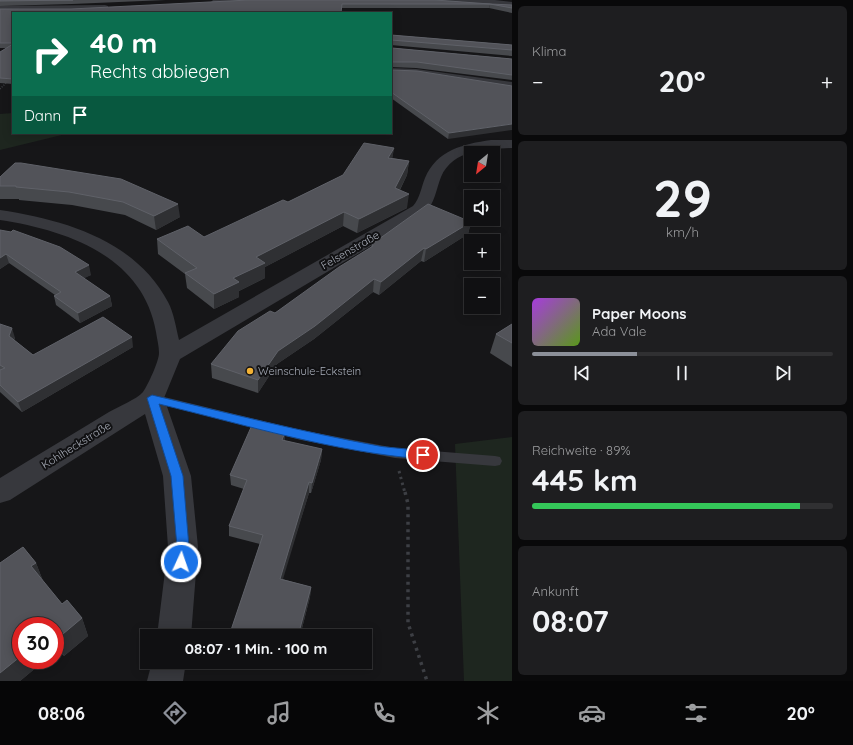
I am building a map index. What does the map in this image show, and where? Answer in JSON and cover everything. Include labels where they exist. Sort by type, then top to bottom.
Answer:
[{"type":"street","points":[[62,0],[73,11]]},
{"type":"street","points":[[205,3],[249,0]]},
{"type":"street","points":[[436,0],[458,2],[480,0],[512,5]]},
{"type":"street","points":[[0,8],[73,11],[111,7]]},
{"type":"street","points":[[392,70],[451,76],[512,86]]},
{"type":"street","name":"Felsenstraße","points":[[170,355],[419,210],[427,202],[434,174],[440,165],[450,157],[465,150],[482,146],[512,144]]},
{"type":"street","points":[[0,215],[19,217],[59,226],[94,241],[124,260],[148,286],[164,317],[170,355],[152,398],[177,476],[183,547],[175,629]]},
{"type":"street","name":"Kohlheckstraße","points":[[3,485],[152,398]]},
{"type":"street","points":[[165,681],[168,669]]},
{"type":"lane","points":[[152,398],[301,435],[395,453],[495,461]]},
{"type":"path","points":[[1,88],[9,80]]},
{"type":"path","points":[[395,453],[408,504],[408,623],[426,681]]},
{"type":"shaded area","points":[[12,113],[12,134],[66,134],[0,150],[0,114]]},
{"type":"shaded area","points":[[512,437],[512,681],[464,681],[455,444]]},
{"type":"building","points":[[0,0],[73,0],[0,1]]},
{"type":"building","points":[[249,0],[435,0],[490,4],[342,4],[341,12],[12,12],[12,43],[0,43],[0,9],[71,9]]},
{"type":"building","points":[[490,4],[512,5],[512,8]]},
{"type":"building","points":[[392,35],[512,45],[512,50],[392,40]]},
{"type":"building","points":[[12,45],[12,79],[0,78],[0,52]]},
{"type":"building","points":[[392,48],[512,59],[512,75],[417,62],[392,62]]},
{"type":"building","points":[[392,70],[417,71],[512,86],[512,124],[449,133],[392,93]]},
{"type":"building","points":[[364,143],[394,148],[388,158],[409,161],[395,188],[409,194],[359,219],[344,212],[256,257],[265,263],[233,278],[239,282],[214,294],[185,273],[197,268],[157,239],[188,226],[204,237],[283,200],[288,202],[343,175]]},
{"type":"building","points":[[15,163],[121,179],[178,204],[154,216],[123,202],[69,192],[16,186],[0,186],[0,177]]},
{"type":"building","points":[[428,204],[464,219],[464,226],[426,249],[424,248],[381,282],[374,279],[315,326],[278,351],[258,380],[211,364],[238,331],[270,311],[275,313],[339,267],[373,246],[372,244]]},
{"type":"building","points":[[0,230],[11,232],[13,230],[60,247],[89,265],[75,272],[110,296],[78,313],[54,296],[61,292],[6,254],[0,258]]},
{"type":"building","points":[[103,317],[132,337],[18,402],[0,385],[0,370],[5,368],[0,365],[0,324],[12,328],[9,336],[33,355]]},
{"type":"building","points":[[512,324],[512,343],[496,334]]},
{"type":"building","points":[[252,425],[285,432],[282,440],[322,449],[312,483],[309,482],[280,579],[311,587],[300,629],[231,629],[263,535],[229,526],[247,480],[230,475]]},
{"type":"building","points":[[23,547],[36,563],[31,566],[62,604],[67,600],[82,618],[64,633],[64,617],[12,617],[12,663],[0,673],[0,563]]},
{"type":"place","name":"Weinschule-Eckstein","points":[[250,371]]},
{"type":"route","points":[[181,562],[183,547],[177,476],[152,398],[301,435],[395,453],[423,455]]}]
